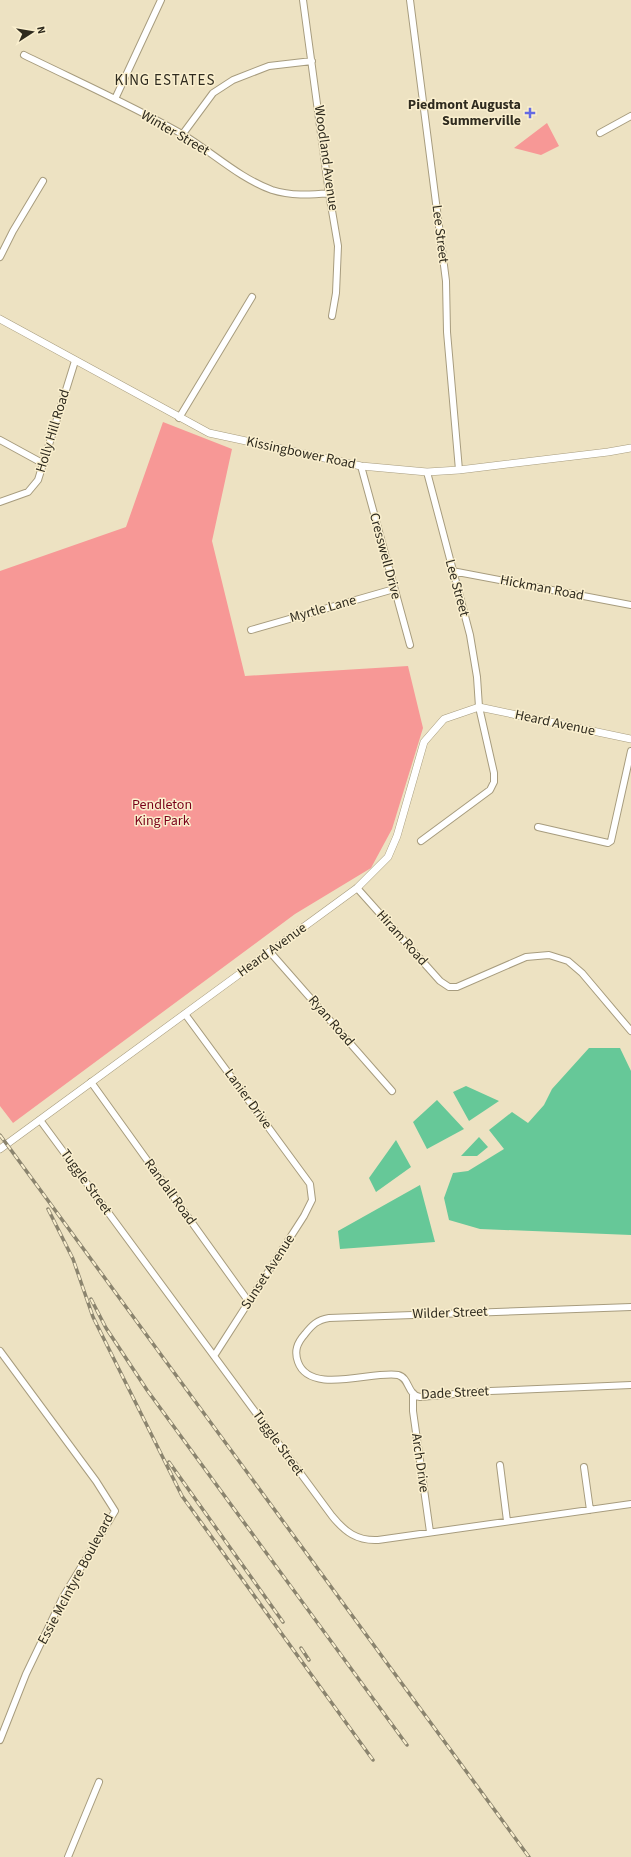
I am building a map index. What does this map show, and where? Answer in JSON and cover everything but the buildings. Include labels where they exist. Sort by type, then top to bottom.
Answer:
[{"type":"street","points":[[115,99],[161,0]]},
{"type":"street","name":"Woodland Avenue","points":[[303,0],[329,193],[338,246],[336,293],[332,316]]},
{"type":"street","name":"Lee Street","points":[[410,0],[446,281],[447,332],[459,470]]},
{"type":"street","name":"Winter Street","points":[[24,55],[115,99],[182,134],[252,180],[273,190],[294,195],[329,193]]},
{"type":"street","points":[[182,134],[213,94],[233,80],[269,66],[312,61]]},
{"type":"street","points":[[600,133],[631,116]]},
{"type":"street","points":[[0,257],[13,231],[43,181]]},
{"type":"street","points":[[179,418],[252,297]]},
{"type":"street","name":"Kissingbower Road","points":[[0,319],[209,433],[361,466],[427,472],[459,470],[631,448]]},
{"type":"street","name":"Holly Hill Road","points":[[0,502],[28,492],[38,480],[75,361]]},
{"type":"street","points":[[0,440],[44,464]]},
{"type":"street","name":"Cresswell Drive","points":[[361,466],[410,645]]},
{"type":"street","name":"Lee Street","points":[[427,472],[470,635],[477,677],[479,707]]},
{"type":"street","name":"Hickman Road","points":[[452,571],[631,605]]},
{"type":"street","name":"Myrtle Lane","points":[[252,630],[394,589]]},
{"type":"street","points":[[420,841],[490,790],[494,782],[494,773],[479,707]]},
{"type":"street","name":"Heard Avenue","points":[[0,1149],[357,888],[388,857],[397,836],[424,742],[444,719],[479,707],[631,739]]},
{"type":"street","points":[[538,827],[608,842],[611,841],[631,751]]},
{"type":"street","name":"Hiram Road","points":[[357,888],[440,981],[449,987],[457,987],[526,957],[549,955],[568,962],[582,973],[631,1031]]},
{"type":"street","name":"Ryan Road","points":[[270,952],[392,1091]]},
{"type":"street","name":"Lanier Drive","points":[[185,1014],[310,1184]]},
{"type":"street","name":"Randall Road","points":[[92,1082],[249,1302]]},
{"type":"street","name":"Tuggle Street","points":[[40,1120],[344,1530],[355,1537],[376,1540],[631,1504]]},
{"type":"street","name":"Sunset Avenue","points":[[214,1356],[304,1216],[312,1200],[310,1184]]},
{"type":"street","name":"Wilder Street","points":[[297,1360],[296,1354],[299,1341],[314,1323],[329,1318],[631,1307]]},
{"type":"street","name":"Essie McIntyre Boulevard","points":[[0,1351],[96,1481],[115,1511],[63,1597],[26,1674],[0,1740]]},
{"type":"street","name":"Dade Street","points":[[297,1360],[302,1370],[319,1378],[344,1380],[400,1375],[406,1380],[416,1396],[426,1397],[490,1391],[631,1385]]},
{"type":"street","name":"Arch Drive","points":[[413,1393],[413,1411],[430,1532]]},
{"type":"street","points":[[500,1465],[507,1521]]},
{"type":"street","points":[[584,1467],[590,1510]]},
{"type":"street","points":[[68,1857],[99,1782]]},
{"type":"green space","points":[[547,123],[559,146],[541,155],[514,148]]},
{"type":"green space","name":"Pendleton King Park","points":[[163,422],[232,449],[212,541],[245,676],[408,666],[423,728],[392,829],[371,868],[295,914],[13,1123],[0,1106],[0,571],[126,527]]},
{"type":"shaded area","points":[[589,1048],[620,1048],[631,1071],[631,1235],[480,1229],[449,1220],[444,1198],[453,1173],[468,1171],[504,1149],[489,1130],[512,1112],[528,1123],[544,1105],[552,1089]]},
{"type":"shaded area","points":[[466,1086],[499,1101],[469,1121],[453,1092]]},
{"type":"shaded area","points":[[437,1100],[464,1129],[427,1149],[413,1122]]},
{"type":"shaded area","points":[[479,1137],[488,1147],[477,1156],[461,1156]]},
{"type":"shaded area","points":[[396,1140],[411,1167],[376,1192],[369,1178]]},
{"type":"shaded area","points":[[420,1185],[435,1242],[340,1249],[338,1231]]},
{"type":"railway","points":[[0,1135],[529,1857]]},
{"type":"railway","points":[[48,1209],[73,1259],[93,1317],[182,1496],[373,1760]]},
{"type":"railway","points":[[91,1299],[106,1328],[147,1390],[407,1745]]},
{"type":"railway","points":[[169,1462],[283,1622]]},
{"type":"railway","points":[[301,1648],[309,1660]]},
{"type":"place","name":"Piedmont Augusta Summerville","points":[[530,113]]},
{"type":"district","name":"KING ESTATES","points":[[165,80]]}]
